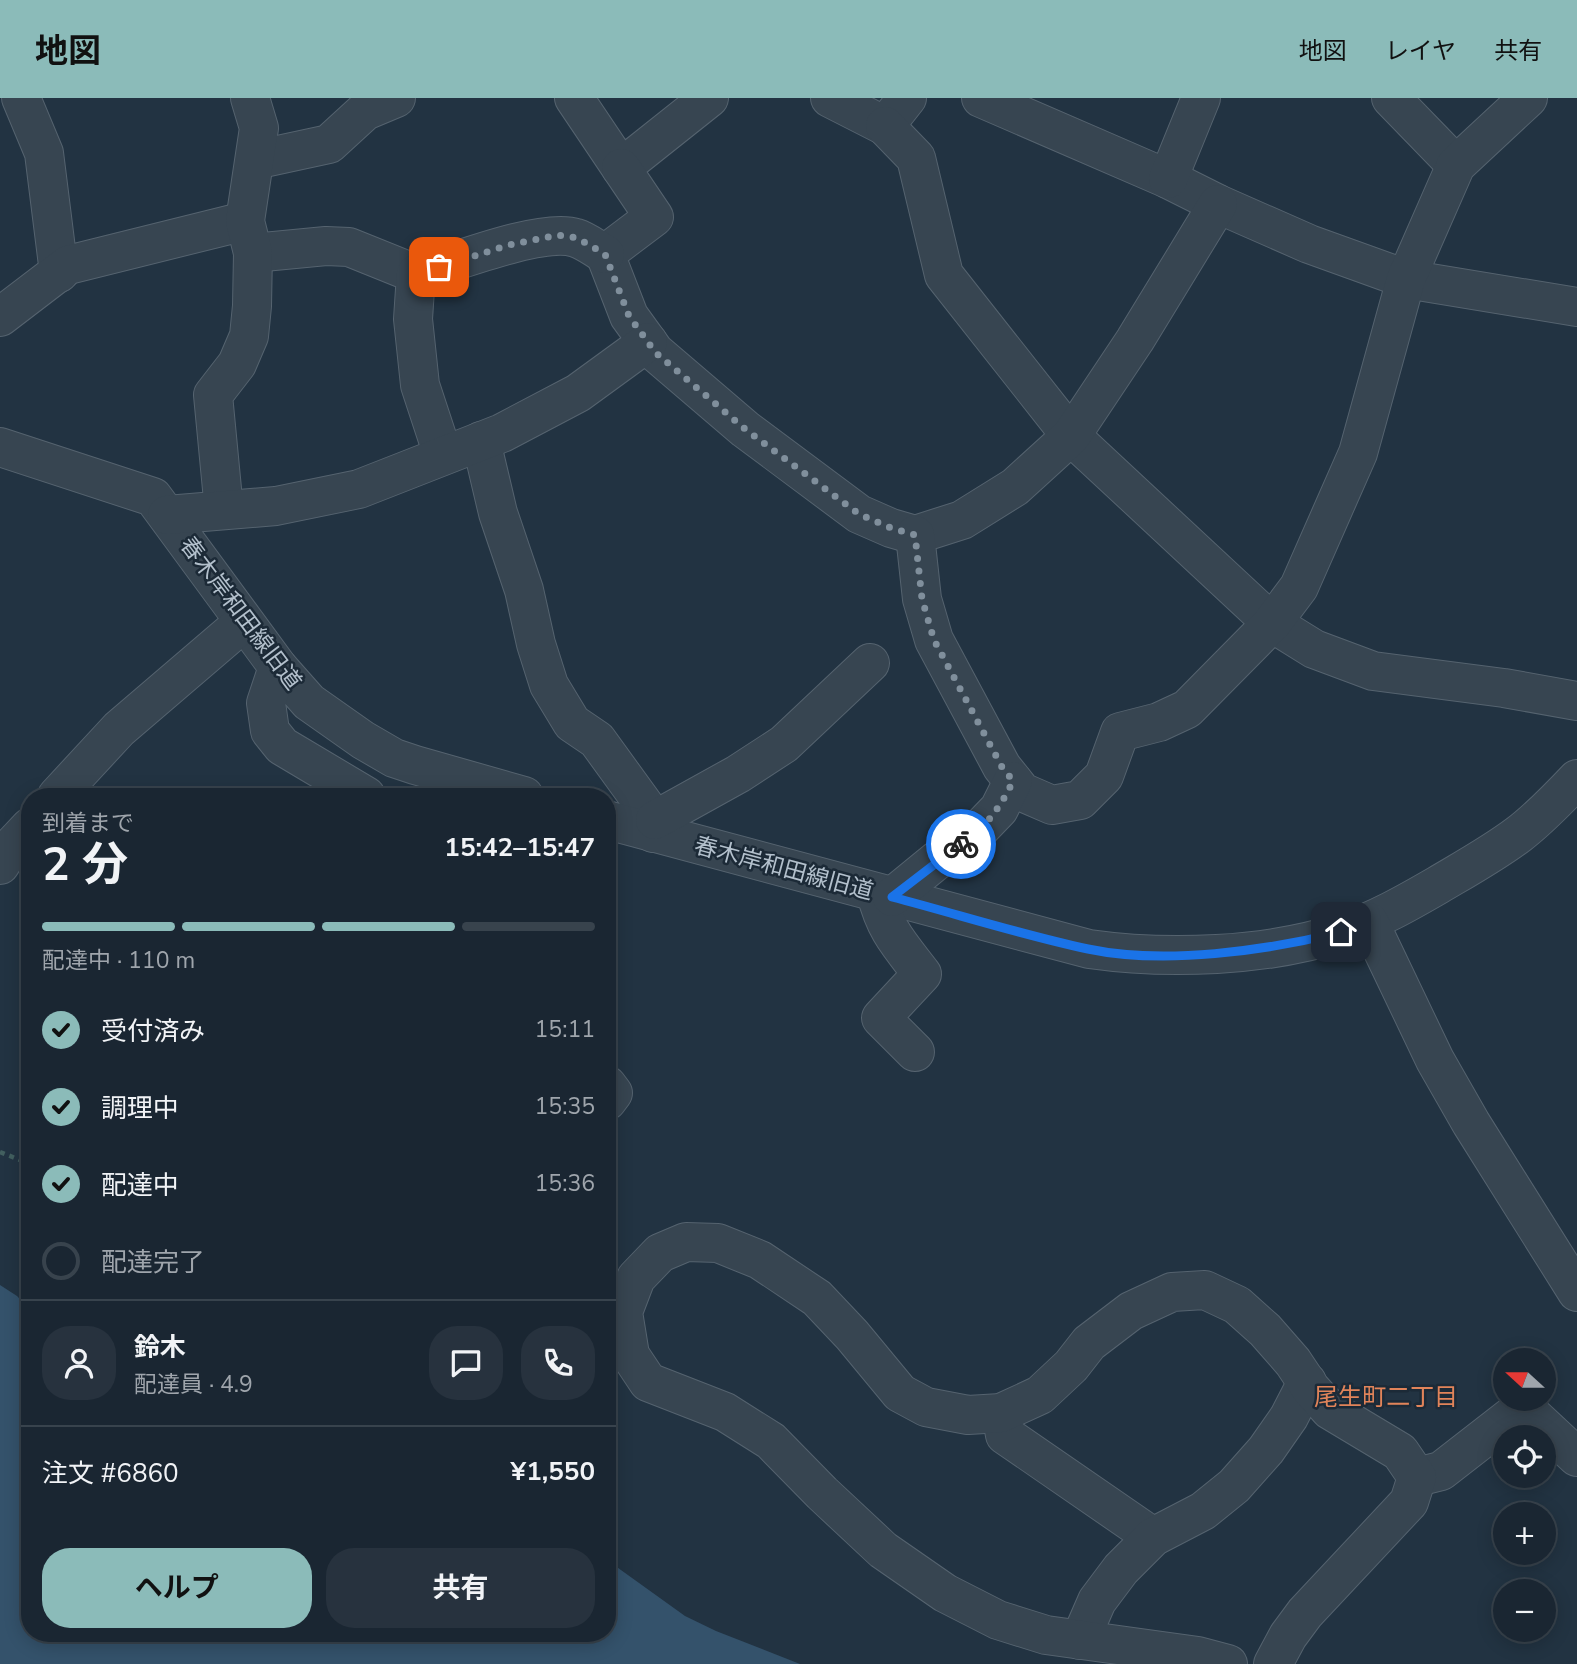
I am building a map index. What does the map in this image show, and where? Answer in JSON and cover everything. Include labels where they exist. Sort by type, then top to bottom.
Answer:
[{"type":"street","points":[[21,98],[44,153],[59,273]]},
{"type":"street","points":[[224,510],[213,395],[237,364],[249,336],[252,306],[249,237],[259,128],[250,98]]},
{"type":"street","points":[[256,160],[329,144],[365,111],[396,98]]},
{"type":"street","points":[[574,98],[654,216],[605,254]]},
{"type":"street","points":[[621,168],[709,98]]},
{"type":"street","points":[[830,98],[896,112],[916,158],[944,275],[1072,436],[1272,623],[1314,649],[1373,671],[1504,688],[1577,701]]},
{"type":"street","points":[[981,98],[1168,178],[1218,204],[1309,244],[1406,279],[1577,307]]},
{"type":"street","points":[[1168,178],[1201,98]]},
{"type":"street","points":[[1391,98],[1456,165]]},
{"type":"street","points":[[915,535],[922,599],[934,640],[1002,767],[1022,792],[1052,805],[1080,800],[1104,776],[1120,732],[1159,722],[1187,709],[1272,623],[1299,587],[1358,453],[1406,279],[1456,165],[1528,98]]},
{"type":"street","points":[[0,317],[68,265],[249,237],[349,247],[416,274],[509,245],[558,235],[577,238],[605,254],[629,316],[655,352],[745,429],[859,514],[915,535],[962,520],[1015,488],[1072,436],[1135,340],[1218,204]]},
{"type":"street","points":[[416,274],[413,319],[420,385],[443,455]]},
{"type":"street","points":[[167,515],[276,506],[359,489],[502,433],[578,393],[648,342]]},
{"type":"street","points":[[481,441],[498,513],[524,590],[536,645],[549,685],[572,723],[597,740],[615,788]]},
{"type":"street","name":"春木岸和田線旧道","points":[[0,447],[153,498],[278,667],[309,702],[394,758],[497,788]]},
{"type":"street","points":[[64,788],[119,729],[244,622]]},
{"type":"street","points":[[616,791],[629,826],[738,774],[784,744],[870,663]]},
{"type":"street","points":[[278,667],[266,703],[270,731],[282,746],[353,788]]},
{"type":"street","name":"春木岸和田線旧道","points":[[629,826],[1089,949],[1128,954],[1170,955],[1253,950],[1295,944],[1369,922],[1399,908],[1520,833],[1577,779]]},
{"type":"street","points":[[915,1052],[881,1018],[922,974],[882,917],[884,895],[972,837],[999,809],[1013,781]]},
{"type":"street","points":[[0,865],[21,837]]},
{"type":"street","points":[[1369,922],[1435,1060],[1577,1292]]},
{"type":"street","points":[[1228,1664],[1198,1656],[1046,1635],[998,1620],[945,1592],[883,1550],[771,1441],[725,1412],[648,1382],[619,1356],[623,1312],[636,1278],[660,1253],[686,1242],[718,1243],[760,1260],[817,1298],[900,1393],[926,1407],[968,1415],[1001,1413],[1040,1395],[1071,1366],[1089,1343],[1131,1311],[1172,1292],[1205,1290],[1237,1305],[1293,1362],[1330,1410],[1400,1452],[1417,1477]]},
{"type":"street","points":[[1080,1640],[1097,1601],[1121,1569],[1153,1537],[1203,1511],[1234,1486],[1266,1450],[1289,1417],[1307,1382]]},
{"type":"street","points":[[1001,1413],[1005,1435],[1153,1537]]},
{"type":"street","points":[[1417,1477],[1441,1471],[1513,1415],[1535,1418],[1577,1457]]},
{"type":"street","points":[[1273,1664],[1288,1636],[1305,1613],[1409,1502],[1417,1477]]},
{"type":"path","points":[[0,1152],[21,1160]]},
{"type":"water","points":[[0,1285],[21,1300],[21,1642],[616,1642],[616,1566],[685,1616],[800,1664],[0,1664]]},
{"type":"way so far","points":[[439,267],[509,245],[558,235],[577,238],[605,254],[629,316],[655,352],[745,429],[859,514],[915,535],[922,599],[934,640],[1002,767],[1013,781],[999,809],[972,837],[961,844]]},
{"type":"district","name":"尾生町二丁目","points":[[1386,1397]]},
{"type":"route","points":[[961,844],[892,897],[1089,949],[1128,954],[1170,955],[1253,950],[1295,944],[1341,932]]}]
